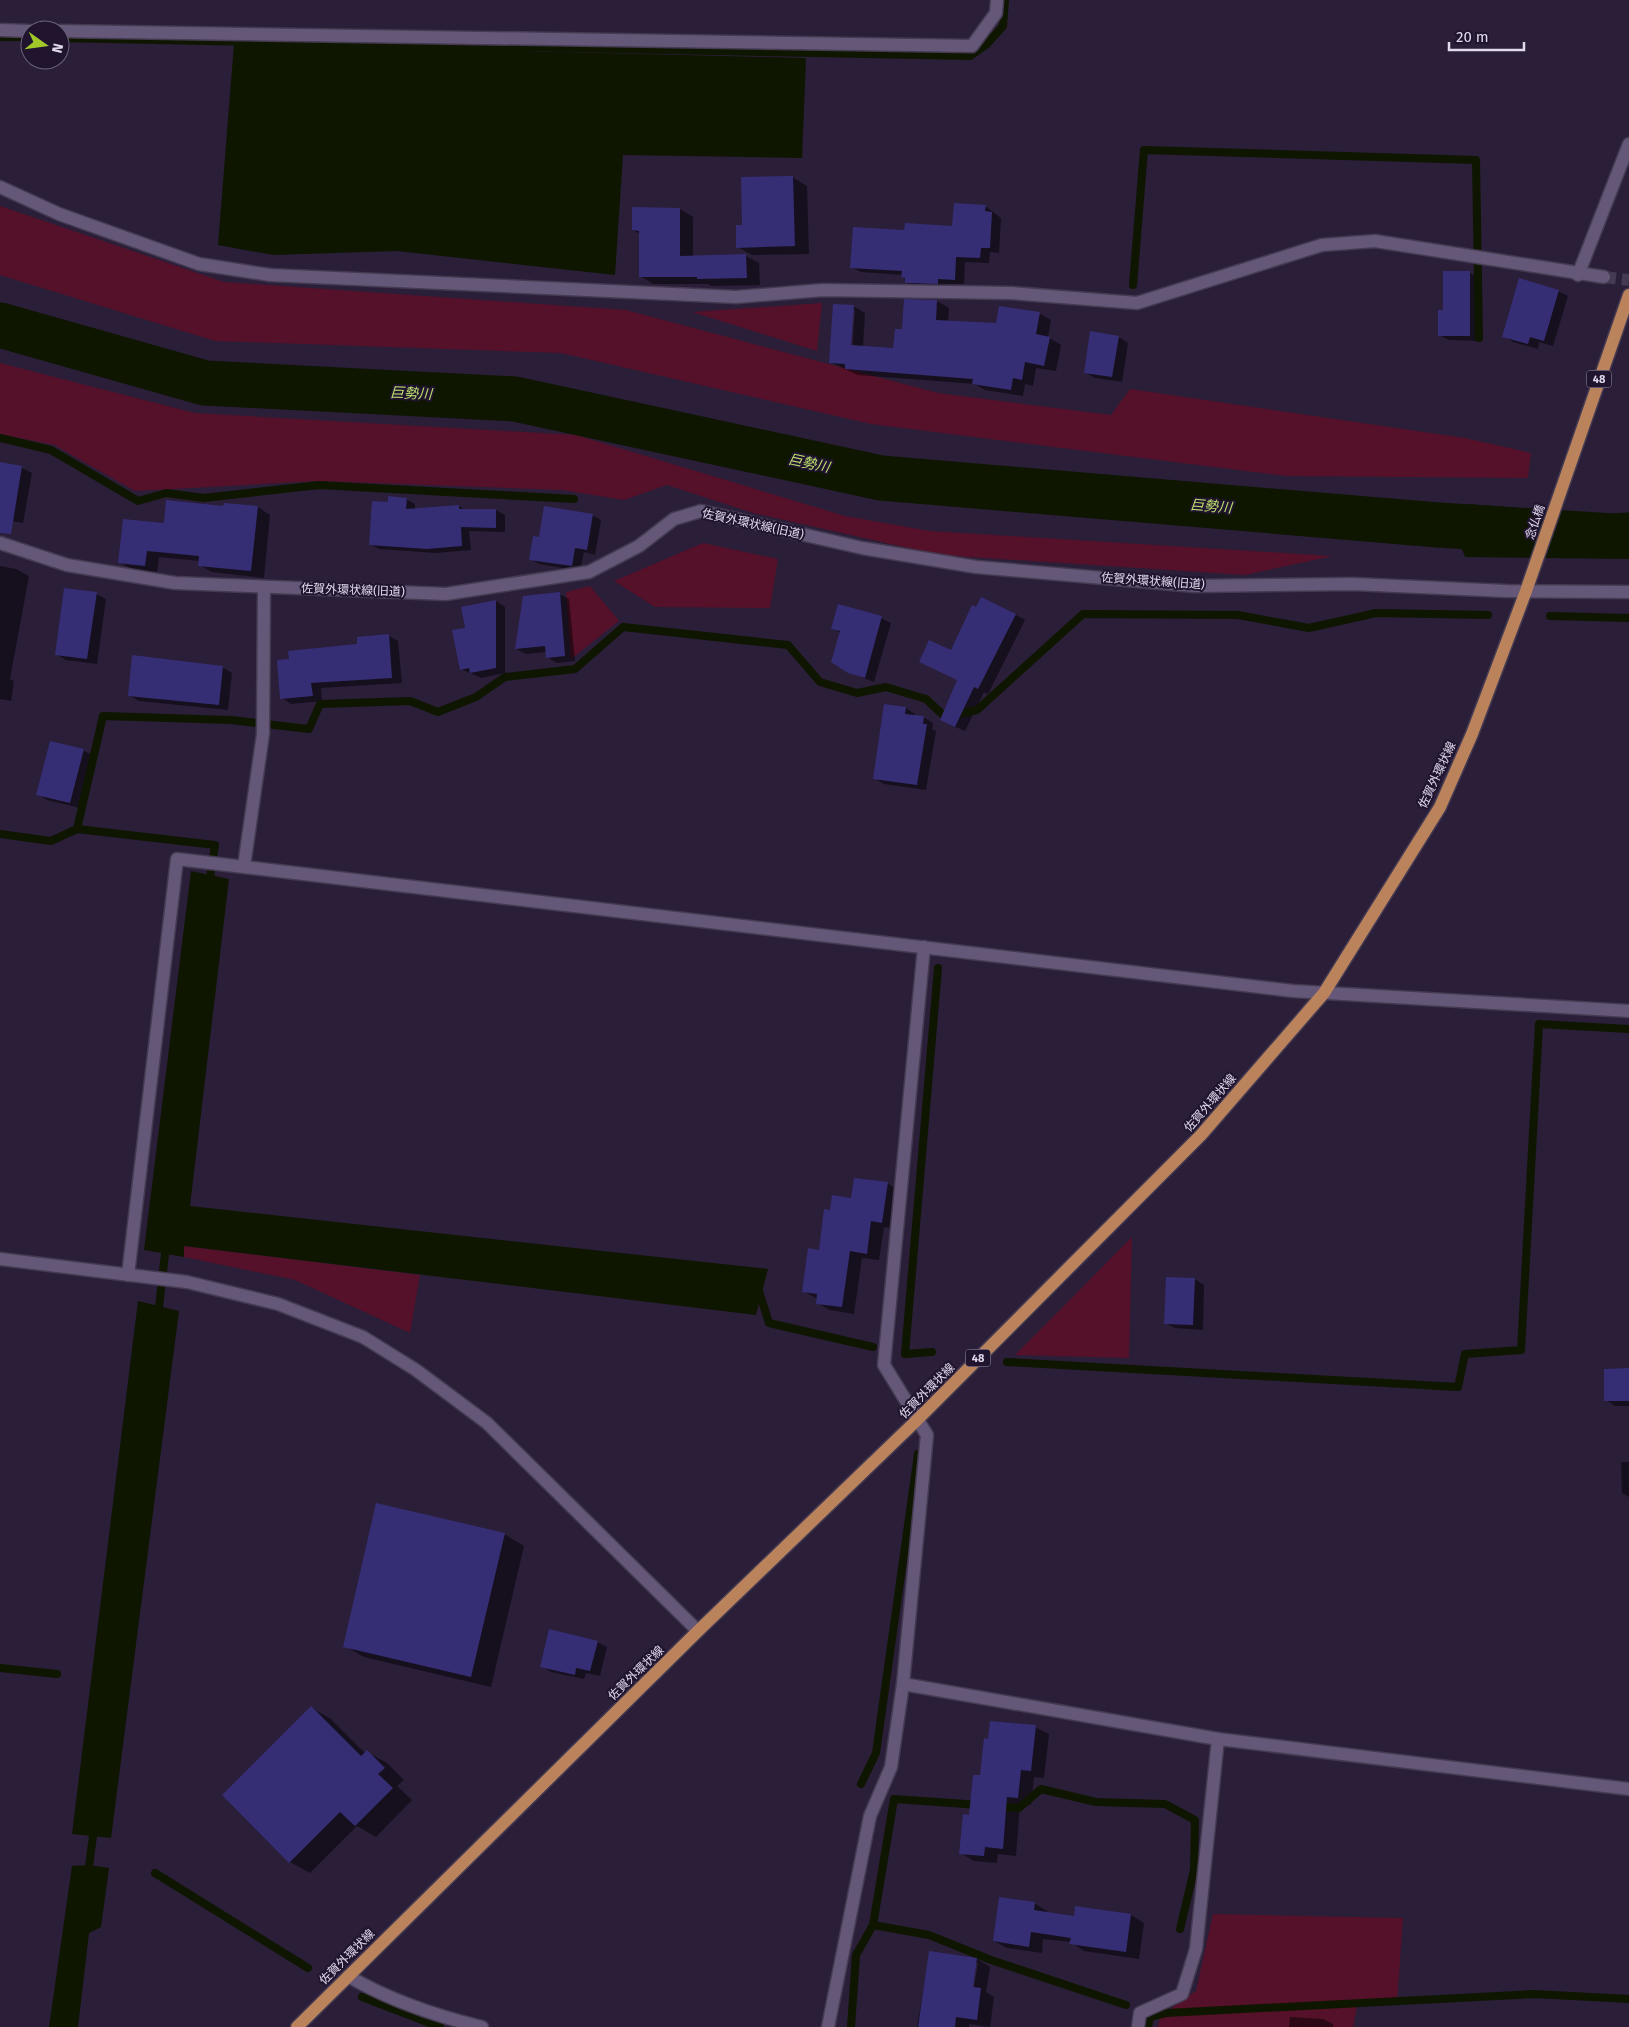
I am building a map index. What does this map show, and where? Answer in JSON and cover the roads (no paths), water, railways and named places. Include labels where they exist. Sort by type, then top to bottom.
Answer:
[{"type":"main road","name":"念仏橋","points":[[1526,591],[1569,462],[1629,295]]},
{"type":"main road","name":"佐賀外環状線","points":[[297,2027],[698,1632],[916,1421],[1201,1135],[1324,993],[1440,806],[1472,734],[1526,591]]},
{"type":"street","points":[[70,31],[972,46],[996,13],[997,0]]},
{"type":"street","points":[[0,30],[20,31]]},
{"type":"street","points":[[1578,275],[1629,144]]},
{"type":"street","points":[[0,187],[59,214],[199,264],[270,275],[736,297],[822,290],[1011,292],[1137,303],[1322,244],[1375,241],[1578,275],[1604,277]]},
{"type":"street","name":"佐賀外環状線(旧道)","points":[[0,543],[67,565],[175,583],[446,594],[589,572],[638,546],[674,519],[701,511],[862,548],[976,567],[1195,586],[1353,584],[1526,591],[1629,592]]},
{"type":"street","points":[[244,866],[263,734],[264,587]]},
{"type":"street","points":[[128,1275],[178,859],[1293,991],[1629,1011]]},
{"type":"street","points":[[828,2027],[870,1816],[891,1767],[903,1684],[927,1435],[916,1421],[884,1365],[924,947]]},
{"type":"street","points":[[0,1259],[187,1282],[278,1304],[363,1337],[416,1370],[487,1423],[698,1632]]},
{"type":"street","points":[[903,1684],[1218,1739],[1629,1789]]},
{"type":"street","points":[[1138,2027],[1140,2013],[1182,1994],[1196,1949],[1218,1739]]},
{"type":"street","points":[[348,1976],[366,1986],[446,2018],[482,2027]]},
{"type":"waterway","points":[[70,38],[970,56],[986,45],[1003,26],[1005,0]]},
{"type":"waterway","points":[[0,37],[20,37]]},
{"type":"waterway","points":[[1133,285],[1144,150],[1476,160],[1479,338]]},
{"type":"waterway","name":"巨勢川","points":[[0,325],[205,383],[515,399],[881,478],[1438,525],[1614,536],[1629,535]]},
{"type":"waterway","points":[[0,438],[51,450],[138,501],[166,493],[204,498],[319,485],[574,499]]},
{"type":"waterway","points":[[0,834],[51,841],[77,829],[103,716],[231,720],[309,729],[320,704],[410,701],[438,712],[476,697],[505,677],[575,669],[623,627],[788,645],[820,682],[857,693],[886,687],[926,699],[942,714],[964,713],[977,710],[1083,614],[1238,615],[1309,628],[1376,613],[1488,615]]},
{"type":"waterway","points":[[1550,616],[1629,618]]},
{"type":"waterway","points":[[77,829],[215,845],[209,884]]},
{"type":"waterway","points":[[932,1352],[905,1354],[938,968]]},
{"type":"waterway","points":[[1007,1362],[1458,1387],[1465,1354],[1521,1350],[1539,1024],[1629,1029]]},
{"type":"waterway","points":[[158,1316],[166,1245]]},
{"type":"waterway","points":[[758,1288],[769,1323],[873,1347]]},
{"type":"waterway","points":[[861,1784],[876,1753],[918,1454]]},
{"type":"waterway","points":[[0,1668],[57,1674]]},
{"type":"waterway","points":[[996,1806],[1019,1808],[1041,1789],[1096,1802],[1165,1804],[1195,1820],[1194,1870],[1180,1929]]},
{"type":"waterway","points":[[851,2027],[856,1955],[873,1925],[894,1799],[980,1805]]},
{"type":"waterway","points":[[88,1874],[94,1828]]},
{"type":"waterway","points":[[155,1873],[308,1968]]},
{"type":"waterway","points":[[873,1925],[929,1935],[991,1960],[1126,2005]]},
{"type":"waterway","points":[[1148,2027],[1150,2017],[1166,2013],[1534,1994],[1629,1999]]},
{"type":"waterway","points":[[362,1997],[440,2027]]},
{"type":"tunnel","points":[[1604,277],[1629,280]]}]
